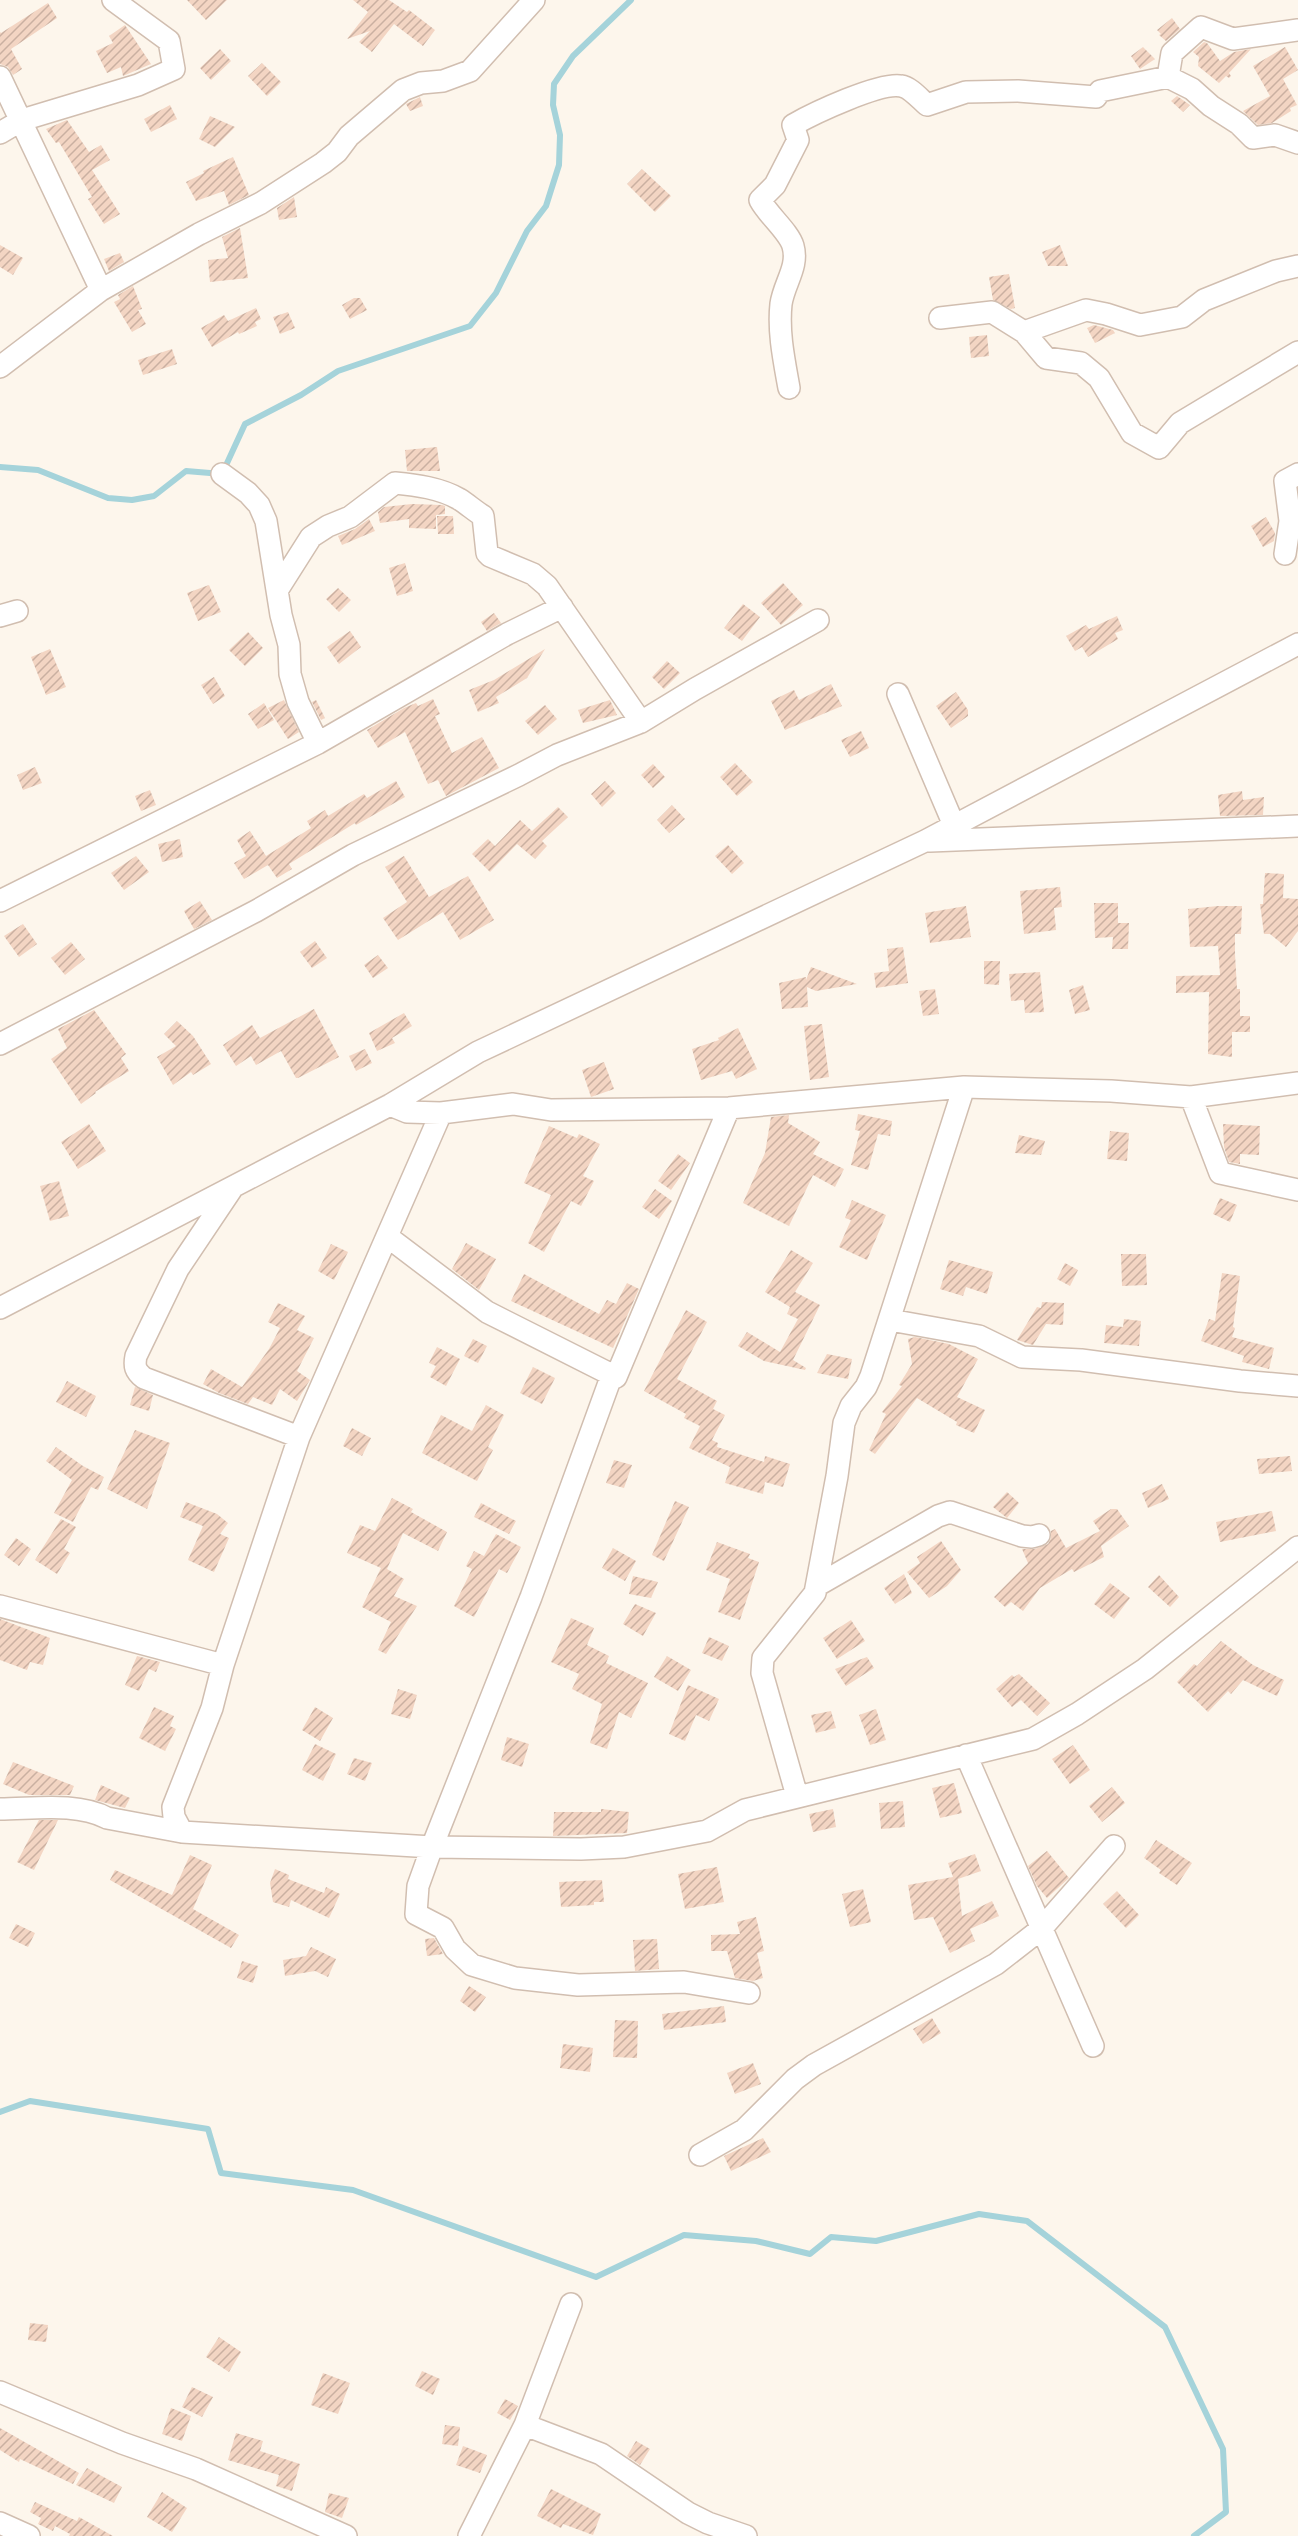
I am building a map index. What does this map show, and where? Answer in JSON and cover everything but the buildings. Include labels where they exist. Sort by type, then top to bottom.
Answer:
[{"type":"street","points":[[0,133],[22,120],[138,85],[174,69],[169,41],[113,0]]},
{"type":"street","points":[[0,367],[101,290],[199,234],[261,203],[323,163],[337,152],[349,135],[403,90],[421,83],[443,81],[470,71],[534,0]]},
{"type":"street","points":[[1168,77],[1172,53],[1201,27],[1233,39],[1298,30]]},
{"type":"street","points":[[0,77],[101,290]]},
{"type":"street","points":[[789,388],[781,350],[782,303],[796,261],[792,243],[766,212],[760,201],[775,185],[798,140],[793,125],[822,109],[887,85],[904,86],[927,105],[966,92],[1018,91],[1096,98],[1100,92],[1168,77],[1192,89],[1253,138],[1275,135],[1298,142]]},
{"type":"street","points":[[1024,332],[1086,310],[1140,326],[1182,316],[1204,300],[1276,271],[1298,266]]},
{"type":"street","points":[[940,318],[992,312],[1024,332],[1046,358],[1081,363],[1099,378],[1132,434],[1159,448],[1180,423],[1298,352]]},
{"type":"street","points":[[222,474],[248,493],[259,505],[266,520],[288,645],[290,674],[298,702],[318,743]]},
{"type":"street","points":[[1285,554],[1290,521],[1286,481],[1298,474]]},
{"type":"street","points":[[278,589],[311,537],[328,526],[350,517],[394,483],[424,486],[448,494],[483,516],[487,553],[540,579],[562,607],[641,722]]},
{"type":"street","points":[[0,901],[318,743],[507,634],[562,607]]},
{"type":"street","points":[[0,1044],[256,911],[352,855],[519,776],[557,755],[641,722],[818,620]]},
{"type":"street","points":[[957,833],[1298,644]]},
{"type":"street","points":[[898,694],[957,833]]},
{"type":"street","points":[[0,1308],[390,1105],[478,1052],[925,841],[957,833],[1298,826]]},
{"type":"street","points":[[390,1105],[407,1112],[441,1113],[513,1104],[551,1110],[729,1108],[964,1087],[1111,1091],[1191,1097],[1298,1083]]},
{"type":"street","points":[[797,1796],[761,1666],[763,1658],[808,1603],[818,1585],[844,1423],[851,1406],[866,1387],[890,1320],[964,1087]]},
{"type":"street","points":[[1191,1097],[1220,1173],[1298,1190]]},
{"type":"street","points":[[729,1108],[616,1377],[610,1380],[531,1597],[432,1846],[418,1886],[416,1914],[442,1928],[455,1949],[472,1965],[515,1978],[555,1984],[588,1985],[684,1982],[749,1993]]},
{"type":"street","points":[[182,1832],[174,1817],[173,1807],[212,1708],[223,1665],[299,1437],[441,1113]]},
{"type":"street","points":[[233,1187],[178,1269],[136,1356],[134,1366],[138,1374],[144,1378],[299,1437]]},
{"type":"street","points":[[388,1237],[487,1312],[616,1377]]},
{"type":"street","points":[[890,1320],[979,1336],[1022,1357],[1081,1360],[1240,1381],[1298,1386]]},
{"type":"street","points":[[818,1585],[938,1516],[950,1512],[1022,1536],[1039,1535]]},
{"type":"street","points":[[0,1809],[69,1809],[182,1832],[432,1846],[581,1849],[624,1847],[707,1831],[745,1810],[1033,1738],[1077,1714],[1144,1669],[1298,1547]]},
{"type":"street","points":[[0,1606],[223,1665]]},
{"type":"street","points":[[966,1755],[1093,2046]]},
{"type":"street","points":[[700,2156],[744,2130],[795,2079],[814,2065],[996,1964],[1041,1929],[1114,1846]]},
{"type":"street","points":[[469,2536],[525,2425],[571,2304]]},
{"type":"street","points":[[0,2392],[122,2442],[196,2469],[346,2536]]},
{"type":"street","points":[[525,2425],[601,2454],[688,2513],[708,2523],[746,2536]]},
{"type":"street","points":[[0,2523],[29,2536]]},
{"type":"waterway","points":[[0,467],[38,470],[108,498],[132,500],[154,496],[186,471],[222,474],[245,424],[301,395],[338,371],[470,326],[496,293],[527,231],[546,206],[559,165],[560,135],[553,105],[554,84],[573,56],[631,0]]},
{"type":"waterway","points":[[0,2112],[30,2101],[208,2129],[221,2173],[353,2190],[596,2277],[684,2235],[756,2241],[810,2254],[831,2237],[876,2241],[979,2214],[1027,2221],[1165,2327],[1223,2449],[1226,2512],[1194,2536]]}]
